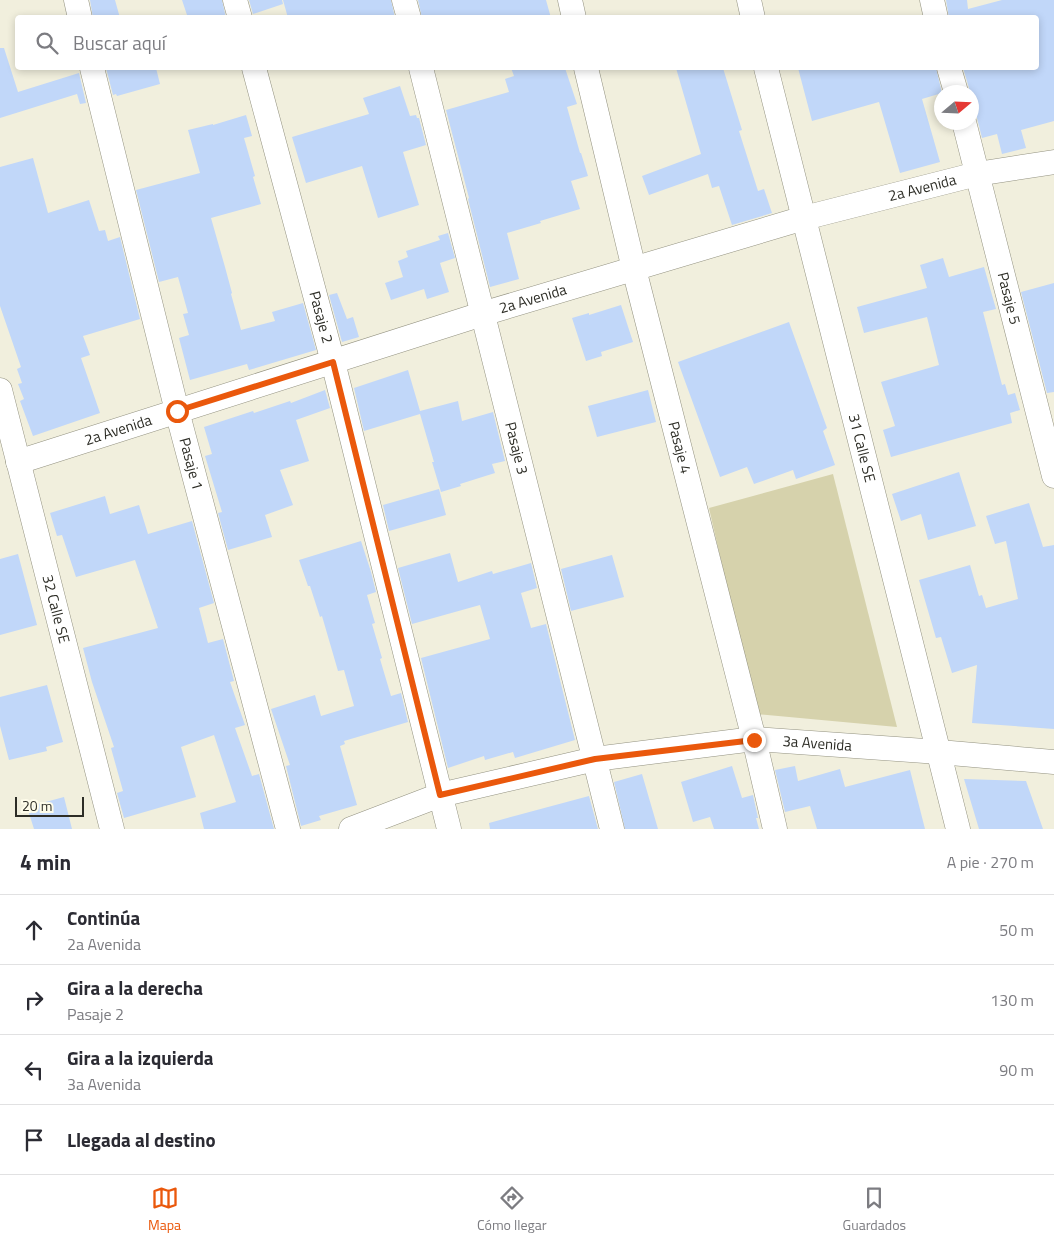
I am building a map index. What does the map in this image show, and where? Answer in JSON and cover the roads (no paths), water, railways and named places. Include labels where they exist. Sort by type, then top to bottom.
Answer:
[{"type":"street","points":[[76,0],[79,15]]},
{"type":"street","points":[[235,0],[239,15]]},
{"type":"street","points":[[404,0],[407,15]]},
{"type":"street","points":[[570,0],[573,15]]},
{"type":"street","points":[[749,0],[753,15]]},
{"type":"street","points":[[932,0],[935,15]]},
{"type":"street","name":"Pasaje 1","points":[[92,70],[177,411],[288,829]]},
{"type":"street","name":"Pasaje 2","points":[[255,70],[333,362],[449,829]]},
{"type":"street","name":"Pasaje 3","points":[[421,70],[612,829]]},
{"type":"street","name":"Pasaje 4","points":[[586,70],[634,269],[776,829]]},
{"type":"street","name":"31 Calle SE","points":[[767,70],[958,829]]},
{"type":"street","points":[[950,70],[954,85]]},
{"type":"street","name":"Pasaje 5","points":[[966,130],[1054,476]]},
{"type":"street","name":"2a Avenida","points":[[18,462],[482,314],[804,218],[977,174],[1054,162]]},
{"type":"street","name":"32 Calle SE","points":[[0,390],[112,829]]},
{"type":"street","name":"3a Avenida","points":[[350,829],[440,795],[595,759],[754,740],[940,752],[1054,762]]}]
